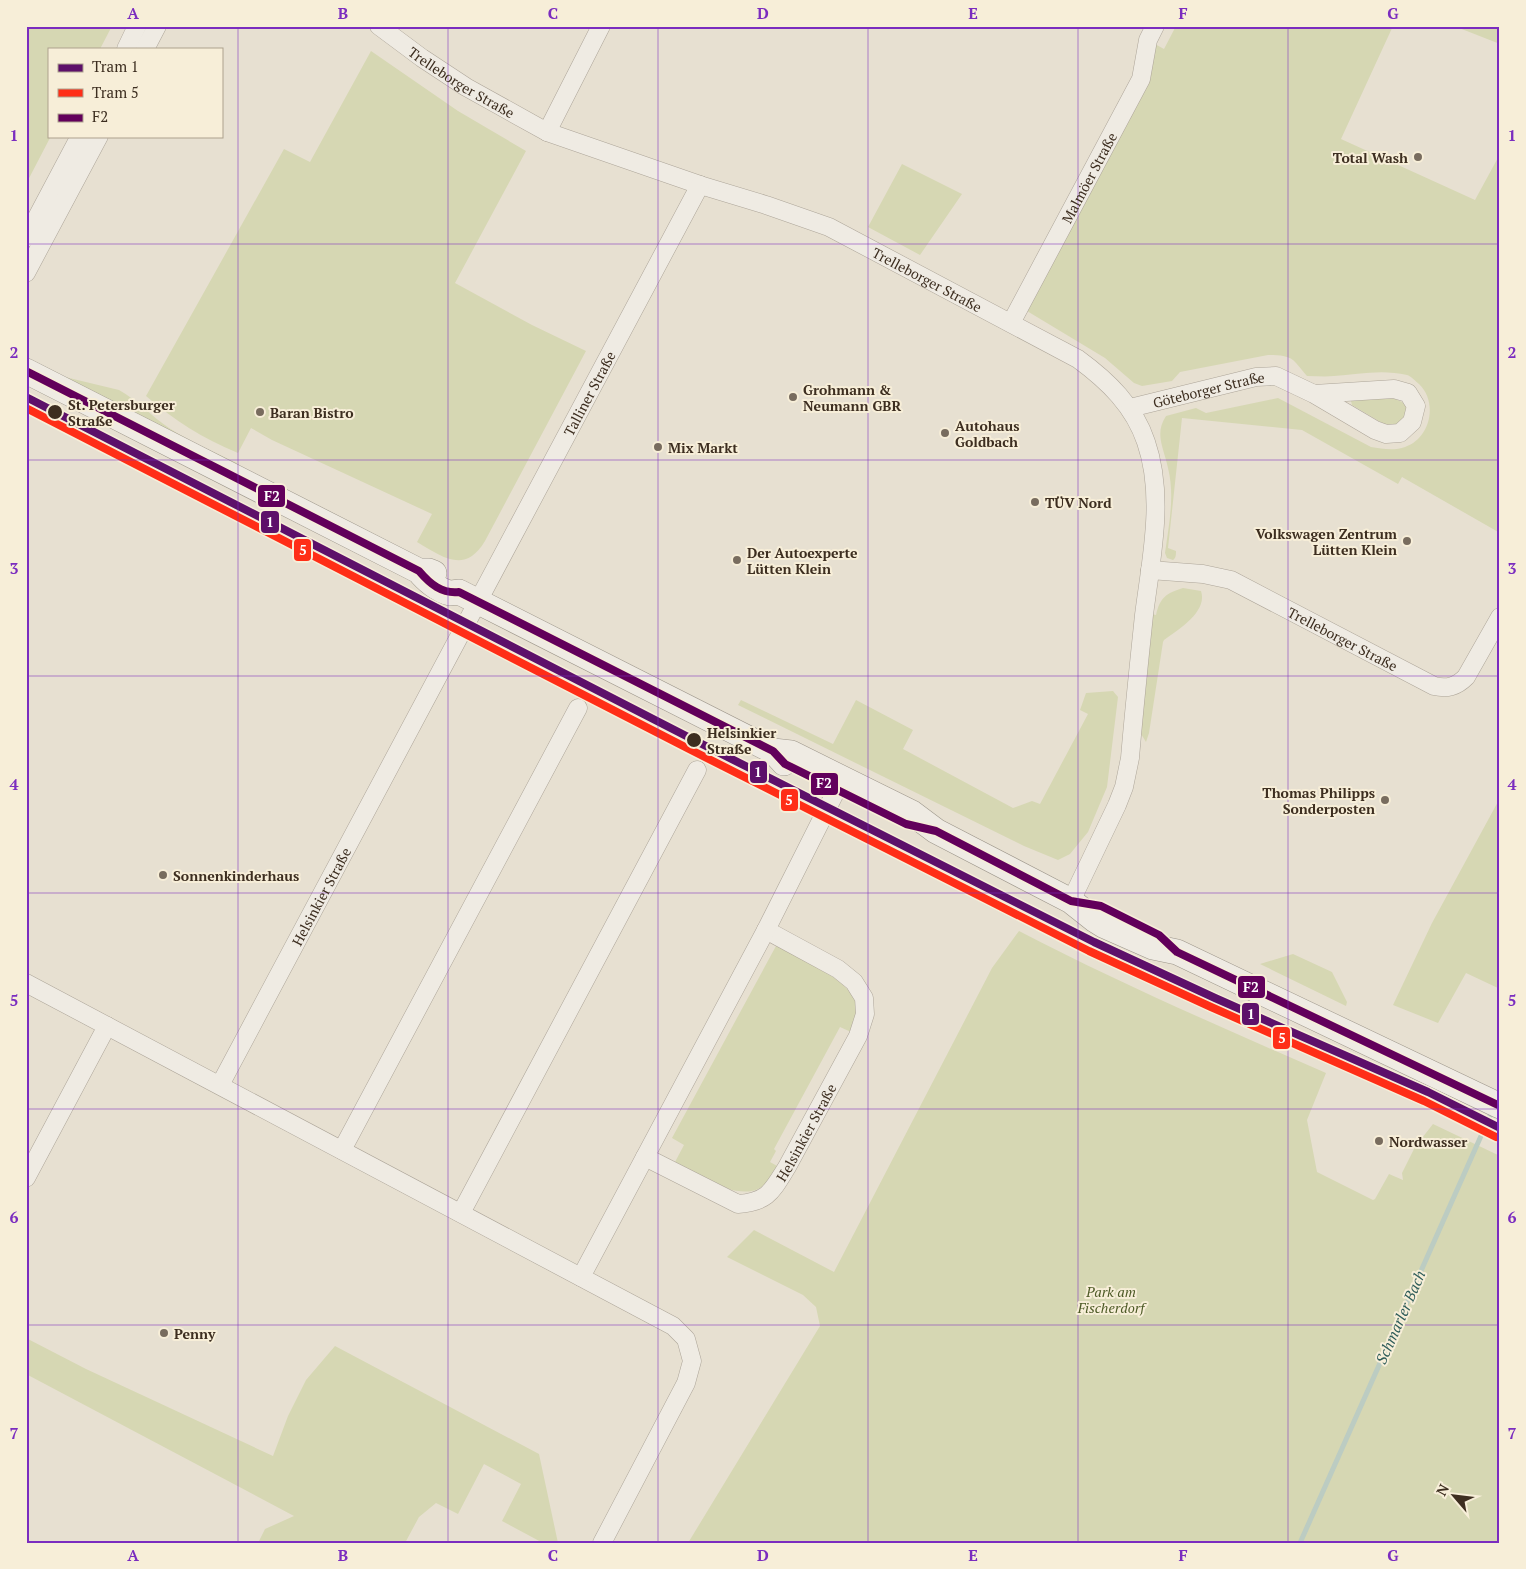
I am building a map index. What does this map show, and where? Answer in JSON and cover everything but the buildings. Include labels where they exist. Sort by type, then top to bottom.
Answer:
[{"type":"main road","points":[[26,371],[419,571],[430,571],[455,585],[468,597],[773,751],[785,764],[839,784],[906,824],[936,831],[1072,901],[1100,906],[1111,911],[1159,935],[1177,952],[1490,1101]]},
{"type":"street","points":[[126,48],[137,26]]},
{"type":"street","points":[[146,48],[157,26]]},
{"type":"street","name":"Trelleborger Straße","points":[[379,26],[422,58],[466,87],[547,132],[829,227],[1078,359],[1114,389],[1130,408],[1147,443],[1155,492],[1155,518],[1130,758],[1124,787],[1117,805],[1072,901]]},
{"type":"street","points":[[547,132],[602,26]]},
{"type":"street","name":"Malmöer Straße","points":[[1011,323],[1141,79],[1148,40],[1155,26]]},
{"type":"street","points":[[26,238],[87,140]]},
{"type":"street","points":[[26,272],[87,140]]},
{"type":"street","name":"Talliner Straße","points":[[468,597],[700,185]]},
{"type":"street","name":"Göteborger Straße","points":[[1130,408],[1256,377],[1276,376],[1314,394],[1375,430],[1386,434],[1400,433],[1412,422],[1416,406],[1408,393],[1394,389],[1314,394]]},
{"type":"street","name":"Trelleborger Straße","points":[[1150,570],[1203,574],[1232,580],[1441,688],[1458,685],[1466,677],[1500,617]]},
{"type":"street","name":"Helsinkier Straße","points":[[220,1086],[468,597]]},
{"type":"street","points":[[342,1150],[578,708]]},
{"type":"street","points":[[460,1213],[698,770]]},
{"type":"street","points":[[581,1277],[766,930],[839,784]]},
{"type":"street","name":"Helsinkier Straße","points":[[645,1157],[738,1204],[752,1203],[764,1198],[775,1187],[787,1167],[858,1036],[866,1014],[864,998],[854,982],[838,969],[766,930]]},
{"type":"street","points":[[26,983],[673,1326],[686,1339],[692,1361],[686,1383],[602,1543]]},
{"type":"street","points":[[26,1178],[107,1026]]},
{"type":"green space","points":[[26,26],[112,26],[101,48],[48,48],[48,138],[50,138],[26,184]]},
{"type":"green space","points":[[1176,26],[1393,26],[1341,139],[1475,200],[1500,154],[1500,533],[1402,477],[1398,484],[1302,430],[1182,418],[1168,548],[1176,551],[1176,555],[1173,560],[1167,558],[1165,553],[1171,510],[1171,489],[1160,435],[1162,423],[1166,416],[1196,408],[1206,413],[1278,398],[1371,447],[1393,449],[1405,447],[1421,436],[1429,419],[1430,409],[1425,392],[1412,377],[1407,375],[1380,372],[1307,376],[1293,360],[1279,355],[1268,355],[1180,372],[1172,381],[1142,386],[1134,383],[1105,358],[1027,311],[1153,43],[1164,49]]},
{"type":"green space","points":[[1454,26],[1500,26],[1500,44]]},
{"type":"green space","points":[[371,51],[458,111],[526,151],[455,283],[532,325],[586,351],[485,541],[470,557],[462,560],[445,557],[417,542],[432,514],[272,440],[251,428],[238,453],[189,428],[146,396],[284,149],[310,162]]},
{"type":"green space","points":[[902,164],[962,194],[920,255],[868,227]]},
{"type":"green space","points":[[42,365],[65,377],[119,390],[177,433],[237,463],[235,467],[41,367]]},
{"type":"green space","points":[[1393,398],[1408,407],[1407,415],[1396,426],[1387,426],[1352,405],[1351,401],[1356,399]]},
{"type":"green space","points":[[1183,588],[1201,591],[1202,599],[1196,613],[1190,620],[1163,642],[1146,742],[1138,729],[1151,614],[1156,615],[1165,597]]},
{"type":"green space","points":[[1113,691],[1118,697],[1107,787],[1088,832],[1070,854],[1058,860],[1024,846],[738,705],[741,700],[833,744],[856,700],[913,730],[903,749],[1013,808],[1032,801],[1040,804],[1088,714],[1080,710],[1086,693]]},
{"type":"green space","points":[[1500,798],[1500,989],[1466,973],[1438,1023],[1393,1005],[1432,923]]},
{"type":"green space","name":"Park am Fischerdorf","points":[[1019,931],[1133,987],[1326,1073],[1307,1120],[1317,1172],[1373,1200],[1389,1174],[1403,1180],[1402,1173],[1415,1147],[1433,1124],[1500,1156],[1500,1543],[688,1543],[820,1326],[816,1307],[803,1295],[727,1257],[754,1230],[834,1272],[992,968]]},
{"type":"green space","points":[[776,946],[809,962],[843,985],[856,1003],[857,1014],[851,1032],[840,1027],[774,1149],[776,1151],[770,1162],[779,1167],[770,1180],[758,1189],[738,1191],[715,1184],[675,1162],[684,1145],[672,1138]]},
{"type":"green space","points":[[1293,954],[1332,972],[1347,1002],[1346,1006],[1260,964]]},
{"type":"green space","points":[[26,1338],[86,1369],[273,1456],[288,1416],[306,1380],[335,1346],[539,1454],[558,1543],[543,1543],[502,1521],[521,1484],[484,1464],[458,1514],[436,1503],[419,1517],[405,1543],[258,1543],[265,1529],[294,1516],[26,1374]]},
{"type":"waterway","name":"Schmarler Bach","points":[[1300,1543],[1493,1109]]},
{"type":"tram line","name":"1","points":[[26,397],[694,740],[1094,942],[1215,998],[1428,1092],[1500,1128]]},
{"type":"tram line","name":"5","points":[[26,408],[689,749],[1089,951],[1424,1101],[1496,1137]]},
{"type":"transit line","name":"F2","points":[[26,371],[419,571],[442,590],[459,592],[773,751],[785,764],[906,824],[936,831],[1071,901],[1101,906],[1159,935],[1177,952],[1500,1106]]},
{"type":"place","name":"Total Wash","points":[[1418,157]]},
{"type":"place","name":"Grohmann & Neumann GBR","points":[[793,397]]},
{"type":"place","name":"St. Petersburger Straße","points":[[55,412]]},
{"type":"place","name":"Baran Bistro","points":[[260,412]]},
{"type":"place","name":"Autohaus Goldbach","points":[[945,433]]},
{"type":"place","name":"Mix Markt","points":[[658,447]]},
{"type":"place","name":"TÜV Nord","points":[[1035,502]]},
{"type":"place","name":"Volkswagen Zentrum Lütten Klein","points":[[1407,541]]},
{"type":"place","name":"Der Autoexperte Lütten Klein","points":[[737,560]]},
{"type":"place","name":"Helsinkier Straße","points":[[694,740]]},
{"type":"place","name":"Thomas Philipps Sonderposten","points":[[1385,800]]},
{"type":"place","name":"Sonnenkinderhaus","points":[[163,875]]},
{"type":"place","name":"Nordwasser","points":[[1379,1141]]},
{"type":"place","name":"Penny","points":[[164,1333]]}]
